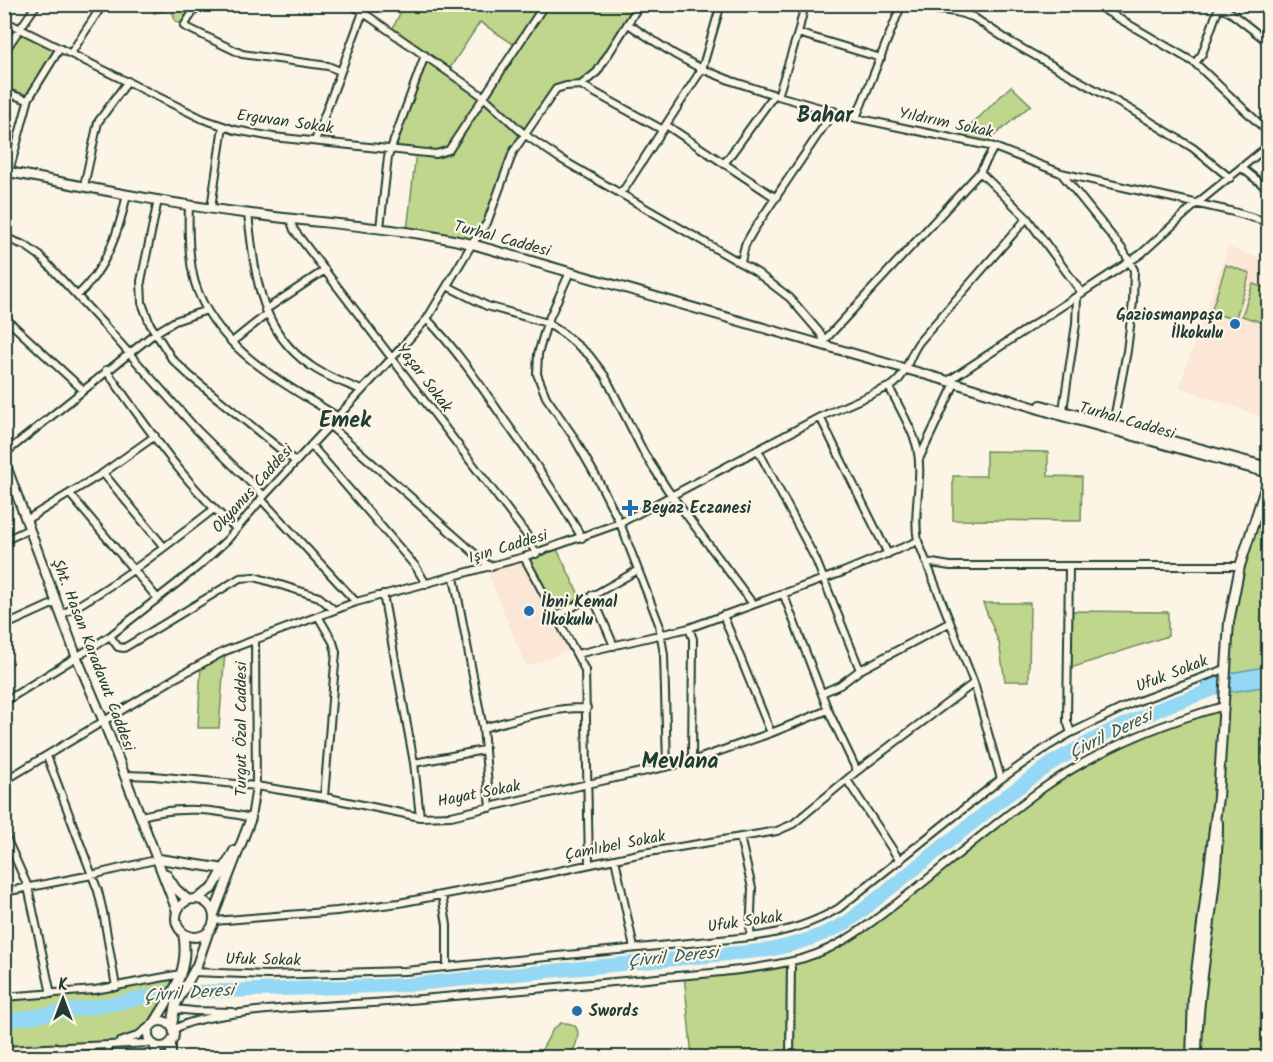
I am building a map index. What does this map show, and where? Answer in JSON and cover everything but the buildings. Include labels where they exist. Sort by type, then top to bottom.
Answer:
[{"type":"street","points":[[4,52],[37,4]]},
{"type":"street","points":[[70,53],[104,4]]},
{"type":"street","points":[[198,4],[184,26],[242,54],[328,66],[340,70]]},
{"type":"street","points":[[351,4],[484,97],[524,134],[559,158],[741,262],[790,298],[820,333],[822,343]]},
{"type":"street","points":[[484,97],[545,4]]},
{"type":"street","points":[[640,4],[597,72],[581,84],[664,127],[776,198]]},
{"type":"street","points":[[619,193],[625,188],[702,69],[721,4]]},
{"type":"street","points":[[724,164],[776,95],[798,33],[805,4]]},
{"type":"street","points":[[1094,4],[1107,8],[1195,63],[1269,132]]},
{"type":"street","points":[[856,118],[881,57],[898,5],[927,7],[972,17],[1009,41],[1135,112],[1193,148],[1230,177]]},
{"type":"street","points":[[1195,63],[1202,54],[1218,5],[1242,20],[1269,42]]},
{"type":"street","points":[[315,141],[363,12]]},
{"type":"street","name":"Erguvan Sokak","points":[[4,21],[203,119],[222,126],[266,136],[435,154],[449,150],[484,97]]},
{"type":"street","name":"Yıldırım Sokak","points":[[628,24],[702,69],[776,95],[856,118],[994,147],[1061,173],[1269,222]]},
{"type":"street","points":[[798,33],[881,57]]},
{"type":"street","points":[[7,172],[28,100],[60,48]]},
{"type":"street","points":[[380,228],[391,149],[425,56]]},
{"type":"street","points":[[84,186],[98,122],[128,81]]},
{"type":"street","name":"Okyanus Caddesi","points":[[4,702],[110,636],[200,565],[237,529],[329,424],[427,319],[490,217],[507,164],[524,134],[556,89],[581,84]]},
{"type":"street","points":[[4,92],[28,100]]},
{"type":"street","points":[[741,262],[748,238],[834,111]]},
{"type":"street","points":[[211,208],[222,126]]},
{"type":"street","points":[[919,460],[951,382],[1148,249],[1195,205],[1269,146]]},
{"type":"street","points":[[822,343],[980,172],[994,147]]},
{"type":"street","points":[[1242,168],[1269,189]]},
{"type":"street","name":"Turhal Caddesi","points":[[7,172],[189,205],[248,214],[380,228],[472,244],[822,343],[1112,431],[1269,473]]},
{"type":"street","points":[[980,172],[1027,218],[1079,295],[1063,410]]},
{"type":"street","points":[[1061,173],[1131,261],[1134,270],[1127,351],[1113,424]]},
{"type":"street","points":[[77,296],[94,278],[111,248],[127,194]]},
{"type":"street","points":[[158,200],[140,287],[144,309],[154,333],[172,359],[190,376],[296,462]]},
{"type":"street","points":[[189,205],[188,228],[192,270],[207,310],[232,342],[273,375],[337,416]]},
{"type":"street","points":[[248,214],[255,274],[266,312],[287,343],[303,360],[324,374],[362,390]]},
{"type":"street","name":"Işın Caddesi","points":[[4,781],[225,651],[356,602],[536,554],[620,523],[820,417],[889,387],[899,380],[920,340],[1027,218]]},
{"type":"street","name":"Yaşar Sokak","points":[[290,219],[294,230],[526,534],[536,554]]},
{"type":"street","points":[[4,237],[21,243],[35,252],[356,602]]},
{"type":"street","points":[[232,342],[266,312],[325,270]]},
{"type":"street","points":[[570,272],[547,323],[537,362],[540,386],[593,472],[620,523],[655,610],[662,636],[667,766]]},
{"type":"street","points":[[447,286],[487,306],[547,323],[577,344],[601,371],[644,453],[753,604]]},
{"type":"street","points":[[4,454],[154,333],[175,321],[207,310]]},
{"type":"street","points":[[4,317],[82,389]]},
{"type":"street","points":[[427,319],[470,370],[550,484],[582,538]]},
{"type":"street","points":[[106,370],[154,436],[214,509],[237,529]]},
{"type":"street","points":[[889,387],[917,445],[919,460],[915,519],[918,541],[974,683],[1001,779]]},
{"type":"street","name":"Turhal Caddesi","points":[[980,391],[1063,410],[1269,467]]},
{"type":"street","points":[[820,417],[888,554]]},
{"type":"street","points":[[329,424],[490,567]]},
{"type":"street","points":[[26,520],[103,473],[154,436]]},
{"type":"street","points":[[311,445],[416,567],[426,584]]},
{"type":"street","points":[[758,450],[825,579],[861,670]]},
{"type":"street","name":"Şht. Hasan Karadavut Caddesi","points":[[4,460],[77,658],[159,859]]},
{"type":"street","points":[[103,473],[164,548]]},
{"type":"street","points":[[1191,1058],[1193,996],[1218,797],[1229,622],[1240,566],[1269,479]]},
{"type":"street","points":[[70,494],[158,599]]},
{"type":"street","points":[[61,615],[135,570],[214,509]]},
{"type":"street","points":[[4,541],[29,529]]},
{"type":"street","points":[[577,654],[690,628],[825,579],[918,541]]},
{"type":"street","points":[[524,557],[585,670],[589,864]]},
{"type":"street","points":[[926,562],[950,566],[1240,566]]},
{"type":"street","points":[[1069,566],[1067,721],[1071,733]]},
{"type":"street","points":[[557,616],[638,570]]},
{"type":"street","points":[[110,636],[118,647],[124,648],[204,598],[246,576],[319,597],[334,610]]},
{"type":"street","points":[[454,577],[483,728],[490,808]]},
{"type":"street","points":[[783,593],[828,710],[857,771]]},
{"type":"street","points":[[383,594],[414,763],[420,817]]},
{"type":"street","points":[[592,596],[614,646]]},
{"type":"street","points":[[4,626],[57,602]]},
{"type":"street","points":[[318,615],[336,652],[324,796]]},
{"type":"street","points":[[723,615],[771,733]]},
{"type":"street","points":[[822,693],[949,623]]},
{"type":"street","points":[[690,628],[693,639],[692,761]]},
{"type":"street","name":"Turgut Özal Caddesi","points":[[214,917],[251,818],[256,786],[255,639]]},
{"type":"street","name":"Ufuk Sokak","points":[[193,972],[268,975],[405,971],[786,932],[817,921],[839,908],[1001,779],[1071,733],[1132,703],[1225,672]]},
{"type":"street","name":"Çamlıbel Sokak","points":[[214,917],[337,911],[442,895],[589,864],[784,829],[974,683]]},
{"type":"street","points":[[173,1028],[199,1020],[266,1011],[632,980],[791,962],[830,949],[859,932],[1018,807],[1065,774],[1114,746],[1224,702]]},
{"type":"street","points":[[483,728],[537,714],[587,708]]},
{"type":"street","name":"Hayat Sokak","points":[[125,775],[256,786],[324,796],[420,817],[452,816],[692,761],[828,710]]},
{"type":"street","points":[[414,763],[484,750]]},
{"type":"street","points":[[47,756],[92,875],[103,912],[116,987]]},
{"type":"street","points":[[846,780],[900,861]]},
{"type":"street","points":[[1197,1058],[1198,1015],[1213,884],[1218,797]]},
{"type":"street","points":[[141,816],[172,809],[202,809],[251,818]]},
{"type":"street","name":"Turgut Özal Caddesi","points":[[192,900],[212,890],[251,818]]},
{"type":"street","points":[[4,833],[28,887],[51,994]]},
{"type":"street","points":[[740,837],[752,888],[750,937]]},
{"type":"street","points":[[108,1045],[137,1036],[172,1004],[180,987],[193,972],[214,917],[209,904],[192,900],[173,884],[159,859]]},
{"type":"street","points":[[159,859],[177,911],[177,924],[183,933],[185,956],[180,987]]},
{"type":"street","points":[[4,892],[159,859],[225,869]]},
{"type":"street","points":[[615,859],[634,948]]},
{"type":"street","points":[[442,895],[447,925],[447,967]]},
{"type":"street","points":[[177,911],[181,905],[192,900]]},
{"type":"street","points":[[183,933],[195,937],[208,933]]},
{"type":"street","points":[[790,1058],[791,962]]},
{"type":"street","points":[[4,997],[116,987],[181,974]]},
{"type":"street","points":[[172,1004],[209,1012],[266,1011]]},
{"type":"street","points":[[171,1058],[171,1043],[175,1035],[172,1004]]},
{"type":"street","points":[[152,1024],[165,1021],[173,1028]]},
{"type":"street","points":[[152,1024],[148,1036],[158,1058]]},
{"type":"street","points":[[4,1050],[153,1044],[164,1047],[171,1043]]},
{"type":"street","points":[[108,1045],[108,1058]]},
{"type":"shaded area","name":"Gaziosmanpaşa İlkokulu","points":[[1228,247],[1268,261],[1268,419],[1179,387]]},
{"type":"shaded area","name":"İbni Kemal İlkokulu","points":[[524,557],[574,649],[526,667],[486,568]]},
{"type":"green space","points":[[625,4],[634,14],[587,81],[561,87],[513,152],[497,199],[472,244],[407,231],[416,152],[391,149],[425,56],[391,32],[404,5]],"holes":[[[480,22],[518,47],[484,97],[448,71]]]},
{"type":"green space","points":[[152,5],[198,5],[184,26],[175,21],[172,9],[154,13]]},
{"type":"green space","points":[[21,29],[60,48],[28,100],[5,92],[5,52]]},
{"type":"green space","points":[[1011,86],[1031,105],[984,144],[967,141],[970,126]]},
{"type":"green space","points":[[1226,265],[1250,273],[1235,320],[1211,312]]},
{"type":"green space","points":[[1253,284],[1268,289],[1268,298],[1261,322],[1242,316]]},
{"type":"green space","points":[[986,451],[1048,452],[1048,476],[1082,477],[1081,521],[953,520],[953,476],[986,476]]},
{"type":"green space","points":[[1254,522],[1268,527],[1268,668],[1225,675],[1229,622]]},
{"type":"green space","points":[[556,547],[582,601],[557,616],[524,557]]},
{"type":"green space","points":[[983,603],[1030,603],[1029,681],[1005,681],[999,643]]},
{"type":"green space","points":[[1069,611],[1168,612],[1168,636],[1068,669]]},
{"type":"green space","points":[[225,651],[219,728],[198,728],[201,663]]},
{"type":"green space","points":[[1268,686],[1268,1057],[692,1057],[684,975],[791,962],[846,941],[1039,791],[1114,746],[1224,706],[1224,692]]},
{"type":"green space","points":[[181,974],[161,1013],[153,1023],[140,1033],[124,1040],[84,1047],[5,1050],[5,997],[75,992]]},
{"type":"green space","points":[[561,1023],[569,1023],[577,1029],[577,1040],[570,1057],[538,1057],[553,1029]]},
{"type":"water","points":[[1268,668],[1268,686],[1206,696],[1202,682],[1230,673]]},
{"type":"waterway","name":"Çivril Deresi","points":[[4,1021],[165,993],[405,985],[769,950],[790,945],[820,935],[849,921],[1005,797],[1055,761],[1108,732],[1167,706],[1223,686]]},
{"type":"railway","points":[[1268,598],[1262,667],[1268,1008]]},
{"type":"place","name":"Gaziosmanpaşa İlkokulu","points":[[1235,324]]},
{"type":"place","name":"Beyaz Eczanesi","points":[[630,508]]},
{"type":"place","name":"İbni Kemal İlkokulu","points":[[529,611]]},
{"type":"place","name":"Swords","points":[[577,1011]]},
{"type":"district","name":"Bahar","points":[[825,116]]},
{"type":"district","name":"Emek","points":[[345,421]]},
{"type":"district","name":"Mevlana","points":[[680,762]]}]
